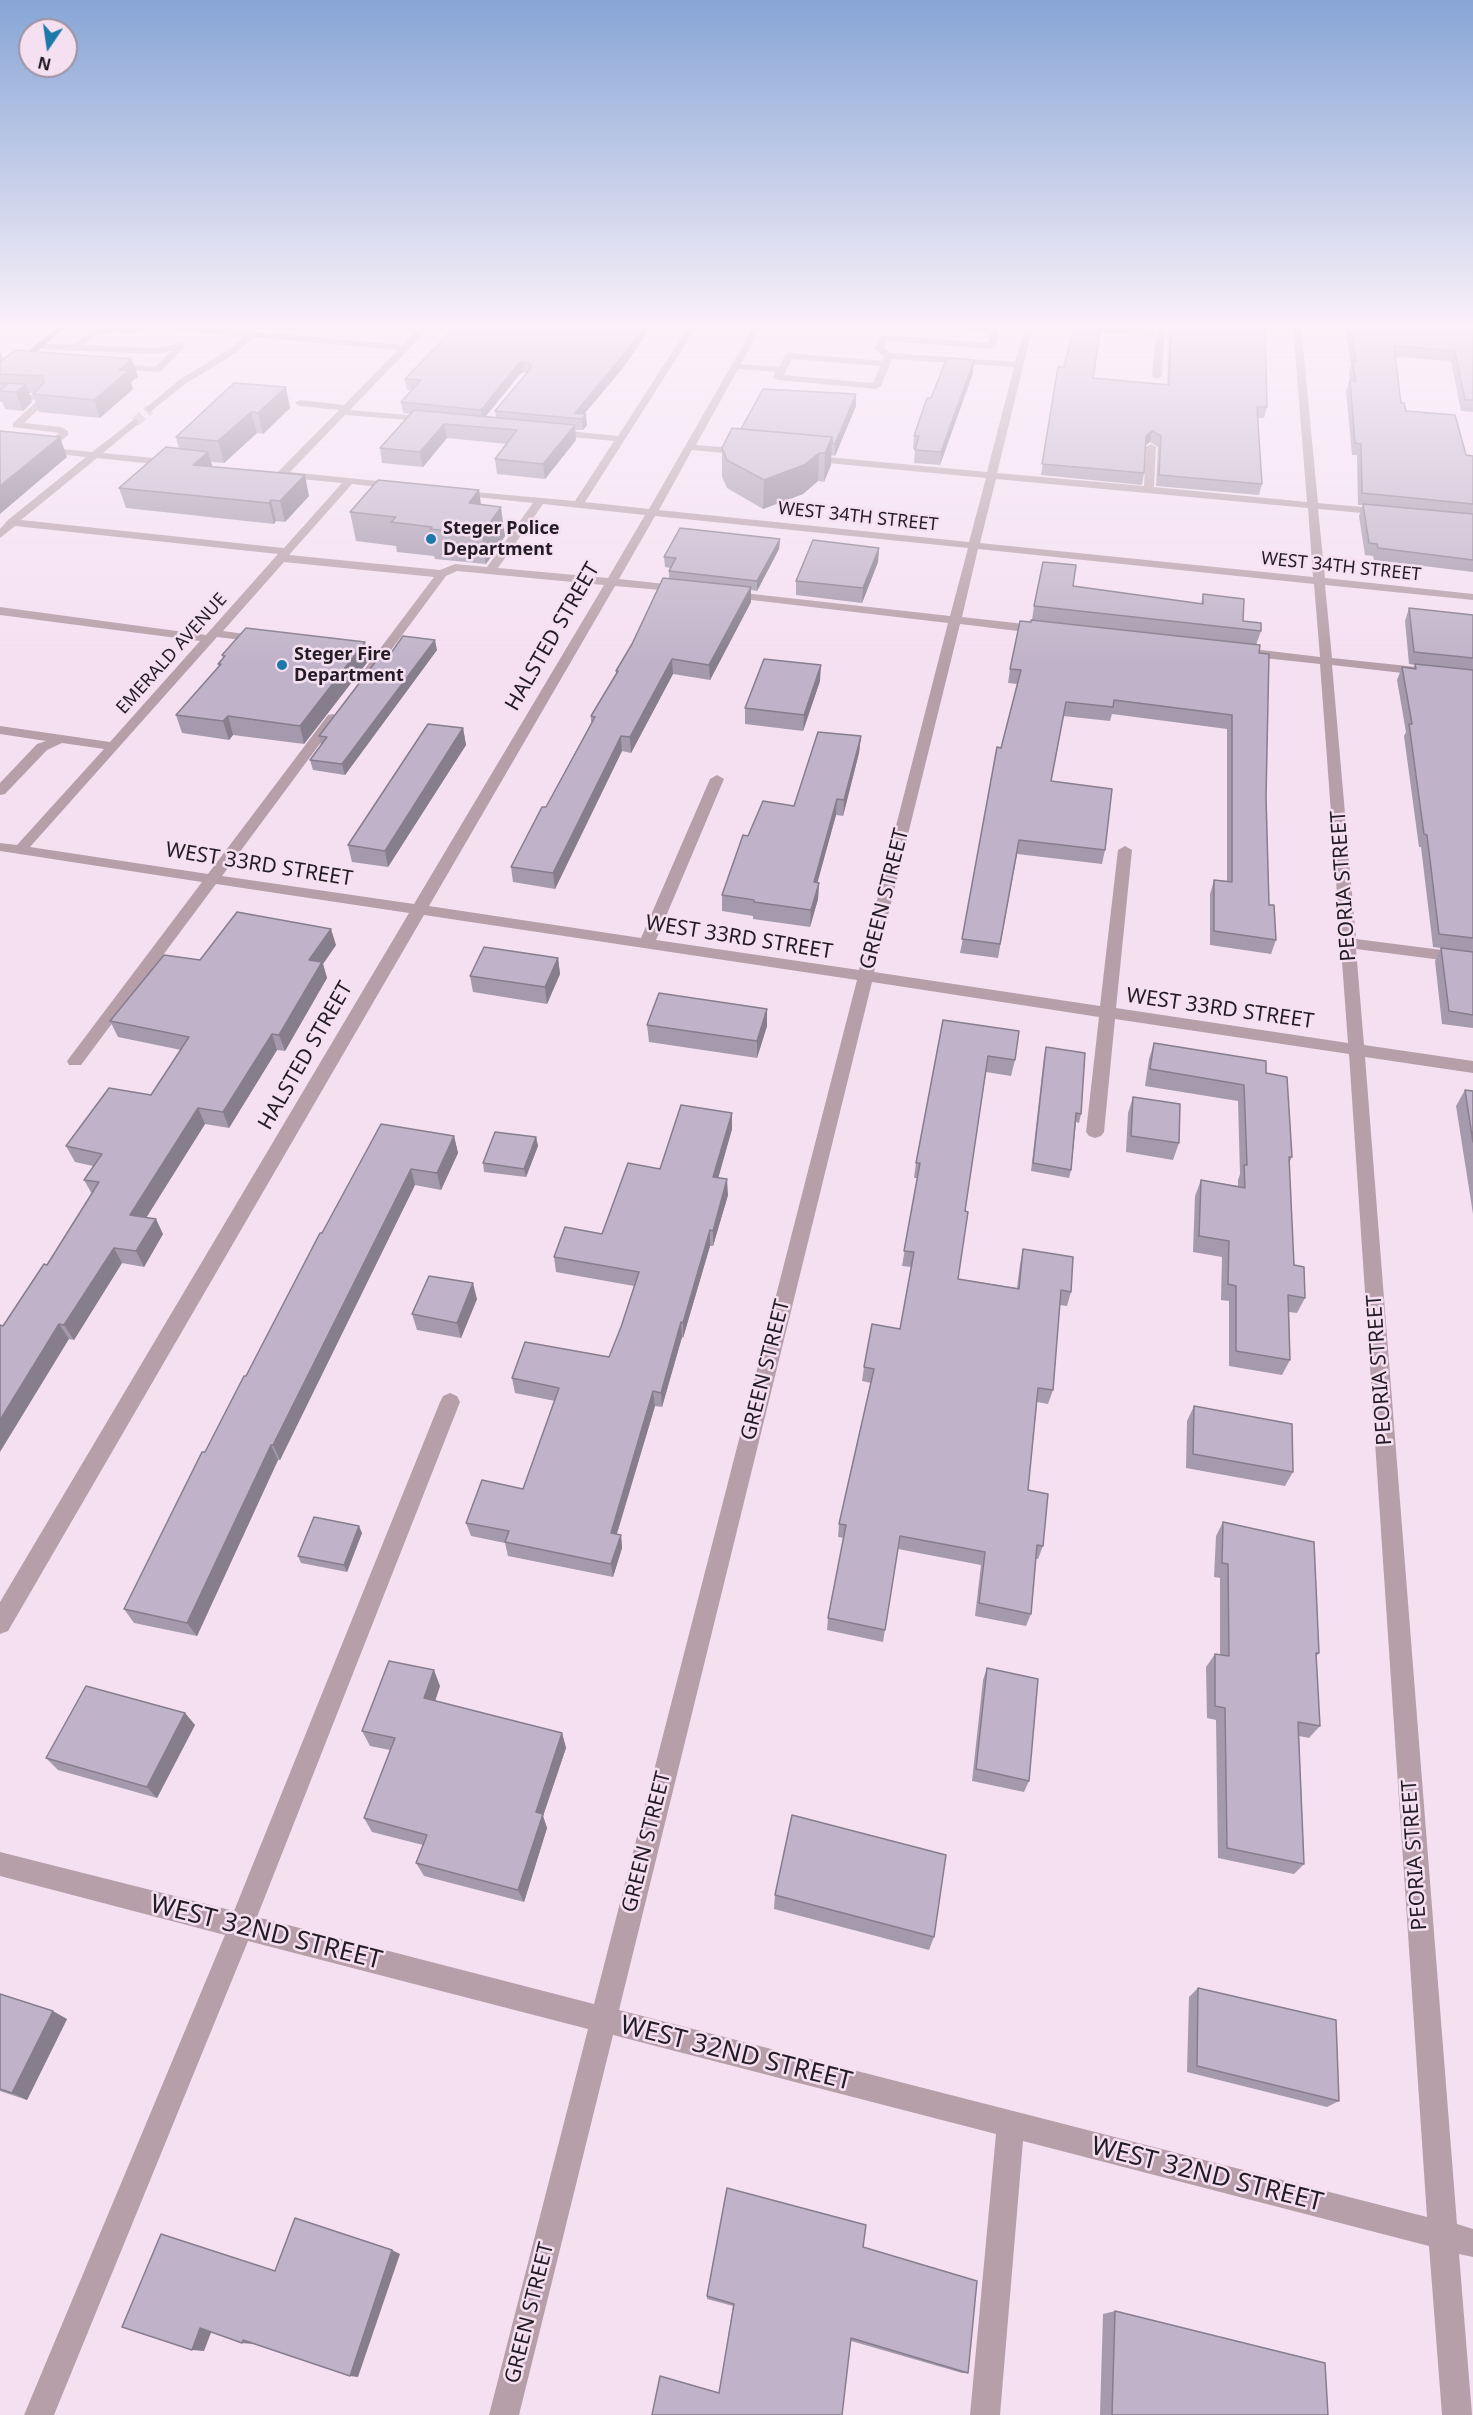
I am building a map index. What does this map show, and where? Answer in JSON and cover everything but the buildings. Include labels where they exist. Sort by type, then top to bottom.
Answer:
[{"type":"street","points":[[44,450],[58,439]]},
{"type":"street","points":[[0,535],[12,522],[116,439]]},
{"type":"street","points":[[314,439],[276,474],[404,487]]},
{"type":"street","points":[[578,505],[620,439]]},
{"type":"street","name":"HALSTED STREET","points":[[0,1623],[694,439]]},
{"type":"street","name":"GREEN STREET","points":[[504,2415],[1002,439]]},
{"type":"street","name":"PEORIA STREET","points":[[1308,439],[1349,943],[1457,2415]]},
{"type":"street","points":[[0,445],[189,465]]},
{"type":"street","points":[[689,447],[757,453]]},
{"type":"street","points":[[1149,490],[1151,447]]},
{"type":"street","points":[[792,457],[1393,513]]},
{"type":"street","name":"EMERALD AVENUE","points":[[20,850],[350,481]]},
{"type":"street","name":"WEST 34TH STREET","points":[[450,492],[1473,597]]},
{"type":"street","points":[[491,569],[540,501]]},
{"type":"street","points":[[12,522],[442,574]]},
{"type":"street","points":[[360,683],[375,654],[442,574],[455,567],[694,590]]},
{"type":"street","points":[[718,593],[1060,632]]},
{"type":"street","points":[[0,612],[280,642]]},
{"type":"street","points":[[1234,651],[1473,677]]},
{"type":"street","points":[[75,1061],[339,711]]},
{"type":"street","points":[[0,730],[114,746]]},
{"type":"street","points":[[0,791],[42,747],[61,739]]},
{"type":"street","points":[[646,945],[717,779]]},
{"type":"street","name":"WEST 33RD STREET","points":[[0,847],[1473,1067]]},
{"type":"street","points":[[1095,1132],[1125,850]]},
{"type":"street","points":[[1349,943],[1473,958]]},
{"type":"street","points":[[39,2415],[241,1926],[450,1402]]},
{"type":"street","name":"WEST 32ND STREET","points":[[0,1864],[1473,2243]]},
{"type":"street","points":[[985,2415],[1011,2124]]},
{"type":"place","name":"Steger Police Department","points":[[431,539]]},
{"type":"place","name":"Steger Fire Department","points":[[282,665]]}]
